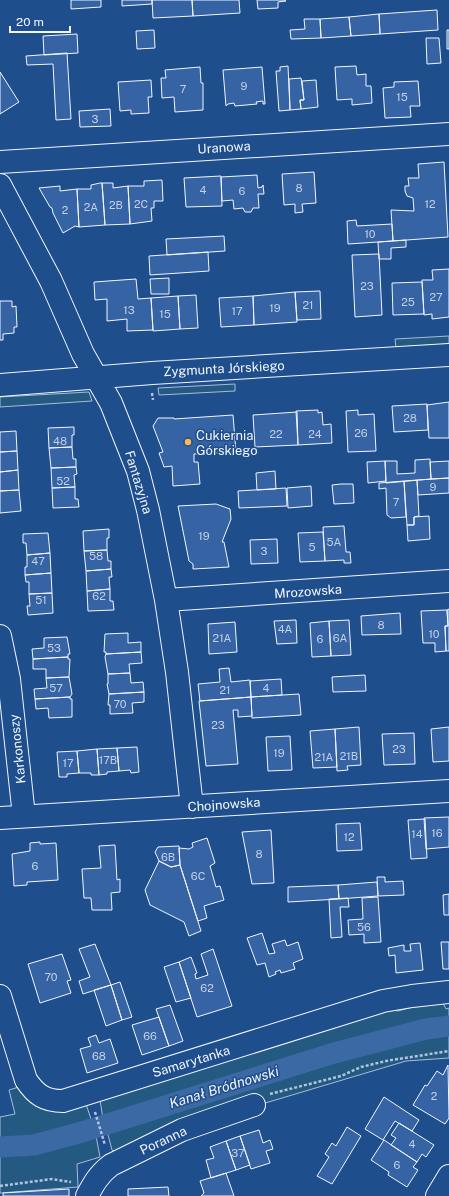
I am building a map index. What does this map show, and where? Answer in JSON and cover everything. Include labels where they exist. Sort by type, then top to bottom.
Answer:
[{"type":"street","name":"Uranowa","points":[[0,162],[449,134]]},
{"type":"street","name":"Fantazyjna","points":[[0,185],[37,254],[84,354],[111,403],[138,471],[148,510],[166,600],[177,672],[192,806]]},
{"type":"street","name":"Zygmunta Jórskiego","points":[[0,385],[152,373],[449,355]]},
{"type":"street","name":"Mrozowska","points":[[166,600],[449,581]]},
{"type":"street","name":"Karkonoszy","points":[[0,636],[9,678],[24,816]]},
{"type":"street","name":"Chojnowska","points":[[0,818],[449,791]]},
{"type":"street","name":"Samarytanka","points":[[0,996],[26,1080],[33,1091],[43,1098],[63,1101],[383,1001],[449,992]]},
{"type":"street","name":"Poranna","points":[[89,1192],[101,1172],[111,1165],[182,1130],[254,1105]]},
{"type":"street","points":[[437,1196],[449,1176]]},
{"type":"path","points":[[254,1105],[257,1100],[272,1093],[341,1076],[361,1067],[425,1054],[449,1051]]},
{"type":"path","points":[[96,1114],[106,1148]]},
{"type":"path","points":[[0,1186],[52,1179],[89,1192]]},
{"type":"shaded area","points":[[449,336],[449,344],[396,347],[395,339]]},
{"type":"shaded area","points":[[235,384],[235,391],[159,395],[158,388]]},
{"type":"shaded area","points":[[89,392],[92,401],[0,407],[0,397]]},
{"type":"shaded area","points":[[441,999],[446,1009],[449,1008],[449,1021],[361,1040],[318,1052],[103,1119],[100,1100],[388,1009],[398,1011]]},
{"type":"shaded area","points":[[449,1033],[449,1058],[406,1061],[262,1104],[116,1153],[112,1150],[107,1131],[278,1077],[408,1040]]},
{"type":"shaded area","points":[[22,1086],[86,1104],[92,1122],[81,1127],[59,1133],[0,1141],[0,1117],[15,1114],[9,1090]]},
{"type":"shaded area","points":[[96,1136],[100,1157],[77,1164],[78,1187],[0,1193],[0,1154],[40,1151]]},
{"type":"building","points":[[71,0],[101,0],[101,7],[71,9]]},
{"type":"building","points":[[122,0],[152,0],[152,4],[122,6]]},
{"type":"building","points":[[152,0],[192,0],[193,16],[153,18]]},
{"type":"building","points":[[192,0],[239,0],[240,13],[193,16]]},
{"type":"building","points":[[257,0],[286,1],[278,2],[278,8],[258,9]]},
{"type":"building","points":[[437,10],[438,30],[380,34],[379,14]]},
{"type":"building","points":[[379,14],[380,34],[351,36],[349,17]]},
{"type":"building","points":[[349,17],[351,36],[321,38],[320,19]]},
{"type":"building","points":[[304,19],[320,19],[321,38],[291,39],[290,30],[305,29]]},
{"type":"building","points":[[154,30],[155,48],[137,49],[136,31]]},
{"type":"building","points":[[447,30],[449,30],[449,49],[447,49]]},
{"type":"building","points":[[77,34],[78,53],[44,55],[43,36]]},
{"type":"building","points":[[426,38],[439,38],[441,63],[427,64]]},
{"type":"building","points":[[67,53],[71,119],[56,120],[53,64],[27,65],[26,56]]},
{"type":"building","points":[[288,66],[290,110],[279,111],[276,71],[280,71],[280,67]]},
{"type":"building","points":[[356,66],[357,75],[366,74],[366,86],[371,86],[372,103],[352,105],[352,99],[337,100],[335,67]]},
{"type":"building","points":[[200,67],[201,83],[203,83],[203,110],[175,112],[174,97],[162,98],[161,78],[166,78],[165,70]]},
{"type":"building","points":[[262,67],[265,104],[263,104],[263,101],[256,102],[257,104],[235,106],[234,103],[226,106],[223,70]]},
{"type":"building","points":[[0,72],[19,102],[0,114]]},
{"type":"building","points":[[301,78],[304,100],[300,100],[301,109],[290,110],[289,79]]},
{"type":"building","points":[[151,80],[152,97],[148,97],[149,113],[131,114],[131,110],[120,111],[118,82]]},
{"type":"building","points":[[316,80],[318,107],[301,109],[300,100],[304,100],[302,81]]},
{"type":"building","points":[[418,81],[420,106],[410,106],[411,117],[385,118],[383,88],[394,87],[394,82]]},
{"type":"building","points":[[110,109],[111,126],[80,127],[79,111]]},
{"type":"building","points":[[444,162],[448,237],[393,241],[391,210],[414,211],[413,198],[407,196],[405,191],[405,186],[409,186],[408,178],[419,178],[418,164]]},
{"type":"building","points":[[314,172],[316,203],[302,204],[303,212],[295,213],[295,204],[284,205],[282,174]]},
{"type":"building","points":[[257,175],[258,188],[262,187],[263,185],[264,194],[258,194],[259,208],[253,208],[251,212],[245,212],[243,208],[234,209],[233,200],[222,201],[221,177]]},
{"type":"building","points":[[221,176],[222,206],[186,207],[184,178]]},
{"type":"building","points":[[162,180],[163,201],[154,201],[154,208],[151,208],[152,221],[130,224],[128,186],[144,186],[144,181]]},
{"type":"building","points":[[102,183],[105,225],[79,227],[77,189],[91,189],[91,185]]},
{"type":"building","points":[[102,183],[113,183],[113,188],[128,186],[130,224],[105,225]]},
{"type":"building","points":[[60,186],[60,191],[77,189],[79,227],[75,226],[63,233],[52,208],[39,188]]},
{"type":"building","points":[[356,220],[357,226],[392,224],[393,241],[348,244],[347,221]]},
{"type":"building","points":[[224,236],[225,251],[167,255],[166,239]]},
{"type":"building","points":[[406,240],[406,247],[391,248],[391,259],[379,259],[378,242]]},
{"type":"building","points":[[208,252],[209,271],[150,275],[149,256]]},
{"type":"building","points":[[379,254],[382,315],[355,317],[352,255]]},
{"type":"building","points":[[449,269],[449,317],[432,319],[432,314],[424,315],[422,280],[433,280],[432,270]]},
{"type":"building","points":[[169,278],[169,294],[151,294],[150,279]]},
{"type":"building","points":[[136,279],[138,299],[151,298],[153,330],[127,331],[127,319],[107,321],[107,299],[95,300],[94,282]]},
{"type":"building","points":[[422,282],[424,314],[393,315],[392,283]]},
{"type":"building","points":[[320,291],[321,319],[297,320],[295,292]]},
{"type":"building","points":[[295,292],[297,322],[254,325],[253,296]]},
{"type":"building","points":[[196,295],[198,328],[180,329],[178,296]]},
{"type":"building","points":[[178,296],[180,329],[153,331],[151,298]]},
{"type":"building","points":[[253,296],[254,325],[221,327],[219,298]]},
{"type":"building","points":[[0,301],[12,301],[12,307],[16,306],[17,327],[14,327],[14,333],[3,334],[3,340],[0,340]]},
{"type":"building","points":[[449,402],[449,438],[429,438],[427,405]]},
{"type":"building","points":[[427,404],[428,430],[394,432],[392,406]]},
{"type":"building","points":[[318,410],[318,413],[322,412],[323,425],[331,424],[332,443],[298,445],[296,411]]},
{"type":"building","points":[[358,410],[358,415],[374,414],[376,451],[348,452],[346,411]]},
{"type":"building","points":[[297,412],[298,445],[255,447],[253,415]]},
{"type":"building","points":[[233,415],[236,452],[194,454],[194,462],[198,462],[200,484],[173,486],[172,466],[164,467],[159,453],[163,452],[153,426],[158,418],[174,419]]},
{"type":"building","points":[[74,427],[72,447],[49,448],[48,428]]},
{"type":"building","points":[[16,431],[17,451],[0,452],[0,432]]},
{"type":"building","points":[[72,447],[73,459],[76,459],[76,467],[51,468],[49,448]]},
{"type":"building","points":[[17,451],[18,470],[0,472],[0,452]]},
{"type":"building","points":[[430,459],[431,479],[386,483],[385,461],[397,461],[397,474],[415,473],[415,460]]},
{"type":"building","points":[[385,461],[386,481],[368,483],[367,462]]},
{"type":"building","points":[[449,461],[449,478],[431,479],[430,462]]},
{"type":"building","points":[[76,467],[77,474],[74,475],[75,487],[52,488],[51,468]]},
{"type":"building","points":[[18,470],[19,490],[0,491],[0,472]]},
{"type":"building","points":[[275,471],[276,489],[257,490],[256,473]]},
{"type":"building","points":[[449,478],[449,493],[418,495],[417,480]]},
{"type":"building","points":[[417,480],[419,516],[414,517],[414,525],[407,525],[404,481]]},
{"type":"building","points":[[404,481],[406,517],[391,518],[387,515],[386,488],[379,489],[379,483]]},
{"type":"building","points":[[353,484],[354,503],[334,504],[332,485]]},
{"type":"building","points":[[311,486],[312,506],[288,508],[287,488]]},
{"type":"building","points":[[75,487],[75,499],[78,499],[79,507],[53,508],[52,488]]},
{"type":"building","points":[[286,488],[287,506],[239,508],[238,491]]},
{"type":"building","points":[[19,490],[21,511],[0,513],[0,491]]},
{"type":"building","points":[[216,504],[230,509],[231,519],[222,542],[224,542],[229,567],[193,569],[193,564],[189,561],[178,506]]},
{"type":"building","points":[[429,516],[430,539],[408,541],[407,525],[414,525],[414,517]]},
{"type":"building","points":[[344,526],[346,552],[350,552],[351,563],[344,563],[344,560],[325,561],[323,527]]},
{"type":"building","points":[[109,529],[107,550],[84,551],[83,531]]},
{"type":"building","points":[[323,532],[325,561],[300,562],[298,533]]},
{"type":"building","points":[[48,533],[50,553],[27,555],[26,543],[23,543],[23,534]]},
{"type":"building","points":[[277,539],[278,563],[251,564],[250,540]]},
{"type":"building","points":[[107,550],[108,561],[111,561],[111,569],[86,571],[84,551]]},
{"type":"building","points":[[50,553],[51,573],[25,575],[27,555]]},
{"type":"building","points":[[111,569],[112,577],[109,577],[110,589],[87,591],[86,571]]},
{"type":"building","points":[[51,573],[52,593],[29,594],[29,582],[26,582],[25,575]]},
{"type":"building","points":[[110,589],[110,601],[113,601],[114,610],[88,611],[87,591]]},
{"type":"building","points":[[52,593],[53,613],[28,615],[27,606],[30,606],[29,594]]},
{"type":"building","points":[[449,609],[449,651],[446,651],[445,626],[448,626],[447,610]]},
{"type":"building","points":[[447,610],[448,626],[445,626],[446,651],[435,652],[435,643],[423,643],[421,611]]},
{"type":"building","points":[[400,613],[401,634],[362,635],[361,616]]},
{"type":"building","points":[[296,620],[297,643],[277,644],[274,621]]},
{"type":"building","points":[[349,620],[351,655],[331,656],[329,621]]},
{"type":"building","points":[[329,621],[331,656],[312,657],[310,623]]},
{"type":"building","points":[[235,622],[237,652],[209,654],[208,624]]},
{"type":"building","points":[[128,633],[128,643],[141,642],[141,652],[106,654],[106,652],[104,652],[105,634]]},
{"type":"building","points":[[67,637],[70,654],[68,654],[68,657],[33,659],[32,649],[44,648],[44,638]]},
{"type":"building","points":[[141,652],[142,663],[129,664],[130,673],[108,674],[105,657],[106,654]]},
{"type":"building","points":[[68,657],[68,659],[70,659],[69,677],[46,678],[46,669],[33,669],[33,659]]},
{"type":"building","points":[[229,668],[231,682],[250,680],[251,697],[200,701],[198,684],[220,682],[219,669]]},
{"type":"building","points":[[130,673],[131,683],[143,682],[144,692],[109,694],[107,684],[108,674]]},
{"type":"building","points":[[365,675],[366,691],[333,692],[332,677]]},
{"type":"building","points":[[69,677],[72,694],[70,697],[35,699],[34,689],[47,688],[46,678]]},
{"type":"building","points":[[281,679],[282,695],[251,697],[250,681]]},
{"type":"building","points":[[144,692],[144,702],[132,703],[133,713],[110,714],[110,705],[108,705],[109,694]]},
{"type":"building","points":[[299,694],[301,715],[252,718],[251,697]]},
{"type":"building","points":[[70,697],[70,699],[72,699],[72,717],[49,718],[48,708],[36,709],[35,699]]},
{"type":"building","points":[[251,697],[252,716],[238,717],[238,710],[233,710],[238,764],[206,766],[199,701]]},
{"type":"building","points":[[359,727],[361,765],[347,766],[348,770],[337,771],[335,729]]},
{"type":"building","points":[[449,727],[449,761],[433,762],[431,729]]},
{"type":"building","points":[[335,729],[337,767],[313,768],[310,731]]},
{"type":"building","points":[[414,733],[415,764],[384,765],[382,734]]},
{"type":"building","points":[[290,736],[292,770],[268,771],[266,737]]},
{"type":"building","points":[[137,747],[139,772],[131,773],[130,770],[119,771],[117,748]]},
{"type":"building","points":[[117,748],[119,771],[107,772],[107,774],[99,775],[97,749]]},
{"type":"building","points":[[97,749],[99,775],[79,773],[77,751]]},
{"type":"building","points":[[77,751],[79,773],[67,774],[67,777],[59,777],[57,752]]},
{"type":"building","points":[[449,817],[449,847],[426,849],[424,818]]},
{"type":"building","points":[[425,819],[427,858],[411,859],[408,820]]},
{"type":"building","points":[[360,823],[362,850],[337,851],[336,824]]},
{"type":"building","points":[[271,830],[274,883],[252,884],[242,832]]},
{"type":"building","points":[[207,838],[215,863],[210,866],[216,887],[220,886],[224,900],[204,906],[207,918],[198,921],[180,865],[179,848],[189,849],[193,847],[192,843]]},
{"type":"building","points":[[40,842],[40,844],[56,843],[58,880],[27,882],[27,885],[14,886],[12,854],[30,851],[30,843]]},
{"type":"building","points":[[115,845],[117,880],[120,879],[120,892],[111,893],[112,910],[92,910],[91,898],[84,898],[82,869],[101,868],[99,846]]},
{"type":"building","points":[[179,846],[180,865],[171,867],[159,861],[155,852],[158,847]]},
{"type":"building","points":[[159,861],[171,867],[180,865],[201,931],[189,936],[184,922],[150,905],[145,890]]},
{"type":"building","points":[[377,877],[385,877],[385,882],[403,881],[404,895],[378,896]]},
{"type":"building","points":[[377,882],[378,896],[339,899],[338,885]]},
{"type":"building","points":[[338,885],[339,899],[288,902],[288,887]]},
{"type":"building","points":[[449,894],[449,915],[444,915],[443,895]]},
{"type":"building","points":[[378,897],[381,942],[364,943],[364,934],[349,935],[348,920],[363,919],[362,898]]},
{"type":"building","points":[[348,898],[349,907],[340,907],[342,937],[331,938],[329,899]]},
{"type":"building","points":[[262,933],[269,954],[275,953],[272,944],[285,940],[287,946],[298,942],[303,959],[293,963],[295,969],[281,973],[280,970],[275,972],[276,974],[269,977],[265,963],[257,965],[247,938]]},
{"type":"building","points":[[441,942],[449,942],[449,969],[443,969]]},
{"type":"building","points":[[420,943],[423,970],[396,973],[395,955],[389,956],[388,948],[404,945],[404,951],[411,951],[410,944]]},
{"type":"building","points":[[95,944],[111,985],[83,994],[79,981],[90,977],[79,949]]},
{"type":"building","points":[[213,949],[232,1006],[197,1017],[179,962],[191,957],[197,973],[195,974],[196,979],[208,975],[201,954]]},
{"type":"building","points":[[62,954],[71,980],[67,981],[71,993],[40,1003],[28,964]]},
{"type":"building","points":[[179,962],[191,998],[176,1002],[164,967]]},
{"type":"building","points":[[120,982],[132,1017],[122,1020],[111,985]]},
{"type":"building","points":[[111,985],[122,1020],[106,1026],[94,990]]},
{"type":"building","points":[[170,1005],[183,1041],[169,1046],[156,1009]]},
{"type":"building","points":[[159,1017],[169,1046],[142,1055],[132,1025]]},
{"type":"building","points":[[96,1035],[99,1043],[110,1039],[118,1063],[87,1073],[80,1049],[91,1046],[88,1038]]},
{"type":"building","points":[[448,1065],[449,1118],[445,1124],[413,1105],[425,1085],[427,1086],[437,1071],[443,1075]]},
{"type":"building","points":[[384,1097],[419,1120],[412,1131],[395,1121],[383,1140],[365,1129]]},
{"type":"building","points":[[399,1123],[434,1145],[426,1157],[422,1154],[417,1162],[391,1145],[396,1138],[391,1135]]},
{"type":"building","points":[[347,1127],[361,1136],[332,1184],[317,1176],[329,1157],[325,1154],[332,1143],[336,1146]]},
{"type":"building","points":[[259,1130],[263,1143],[270,1140],[273,1149],[266,1151],[270,1163],[251,1169],[240,1136]]},
{"type":"building","points":[[240,1136],[250,1165],[236,1170],[226,1141]]},
{"type":"building","points":[[384,1140],[417,1162],[413,1167],[418,1170],[407,1187],[388,1175],[389,1172],[371,1160]]},
{"type":"building","points":[[226,1141],[236,1170],[211,1178],[206,1160],[214,1158],[210,1147]]},
{"type":"building","points":[[226,1173],[234,1196],[201,1196],[204,1193],[200,1181]]},
{"type":"building","points":[[168,1187],[169,1196],[128,1196],[128,1189]]},
{"type":"building","points":[[69,1189],[69,1196],[3,1196],[3,1193]]},
{"type":"waterway","name":"Kanał Bródnowski","points":[[0,1147],[34,1145],[82,1132],[334,1053],[426,1029],[449,1026]]},
{"type":"place","name":"Cukiernia Górskiego","points":[[188,442]]}]
